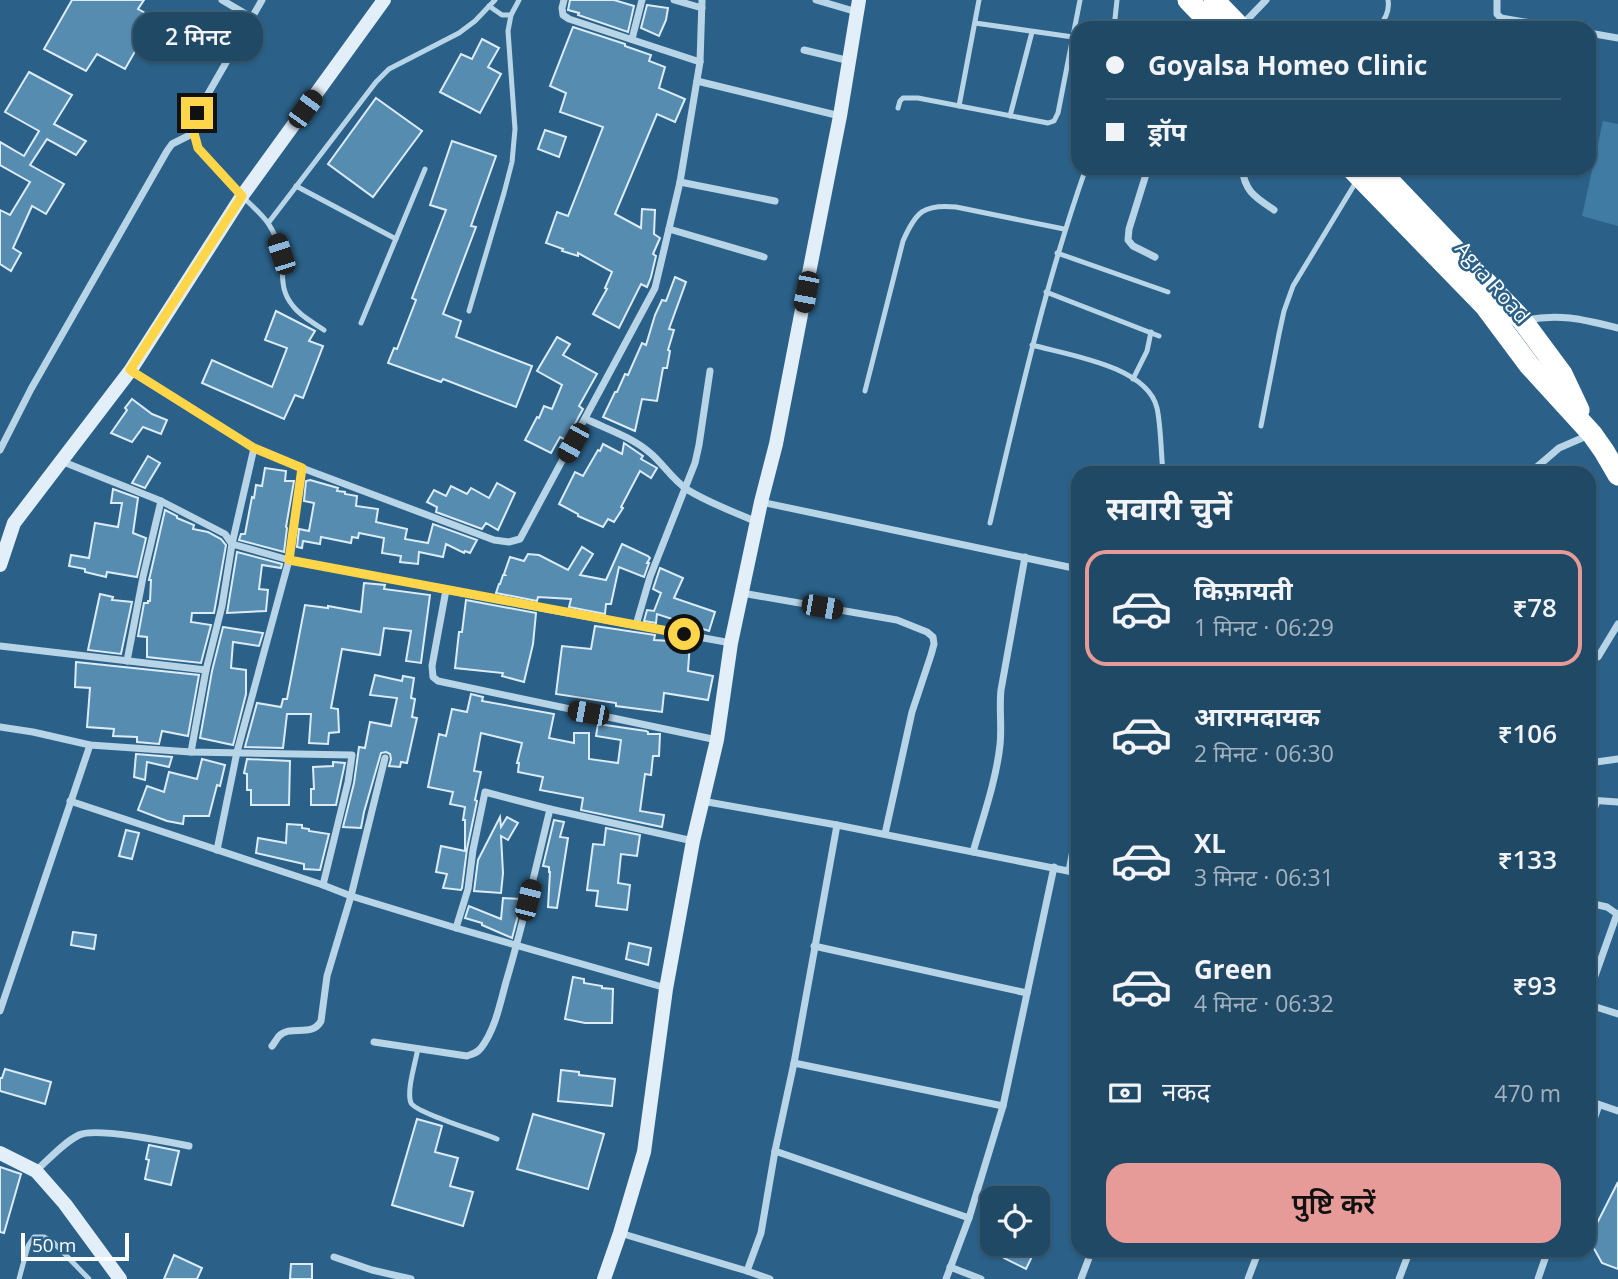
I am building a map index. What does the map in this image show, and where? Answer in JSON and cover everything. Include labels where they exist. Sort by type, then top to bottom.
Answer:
[{"type":"highway","points":[[1188,0],[1208,21]]},
{"type":"highway","points":[[1214,0],[1234,21]]},
{"type":"highway","name":"Agra Road","points":[[1367,175],[1522,320],[1562,374],[1591,434]]},
{"type":"highway","name":"Agra Road","points":[[1367,175],[1485,306],[1530,366],[1604,450],[1618,475]]},
{"type":"street","points":[[222,0],[251,17]]},
{"type":"street","points":[[242,196],[198,148],[194,133],[197,113],[262,0]]},
{"type":"street","points":[[0,563],[14,523],[130,370],[242,196],[384,0]]},
{"type":"street","points":[[564,0],[563,15],[569,19],[700,62]]},
{"type":"street","points":[[632,39],[642,0]]},
{"type":"street","points":[[130,370],[254,448],[494,540],[509,542],[520,539],[655,288],[680,182],[700,62],[702,4],[674,0]]},
{"type":"street","points":[[604,1279],[644,1152],[666,989],[693,841],[717,740],[731,643],[776,444],[850,61],[859,6],[816,0]]},
{"type":"street","points":[[1246,21],[1266,0]]},
{"type":"street","points":[[1496,0],[1497,14],[1501,18],[1519,21]]},
{"type":"street","points":[[1596,34],[1618,38]]},
{"type":"street","points":[[804,50],[850,61]]},
{"type":"street","points":[[697,81],[840,116]]},
{"type":"street","points":[[0,450],[31,389],[167,151],[172,144],[194,133]]},
{"type":"street","points":[[1146,175],[1128,240],[1133,246],[1155,257]]},
{"type":"street","points":[[1244,175],[1251,194],[1274,209]]},
{"type":"street","points":[[680,182],[775,201]]},
{"type":"street","points":[[669,229],[764,257]]},
{"type":"street","points":[[1522,320],[1571,317],[1618,327]]},
{"type":"street","points":[[636,625],[650,577],[699,444],[710,370]]},
{"type":"street","points":[[586,419],[639,444],[685,488],[757,522]]},
{"type":"street","points":[[1538,466],[1559,448],[1591,434]]},
{"type":"street","points":[[191,752],[254,448]]},
{"type":"street","points":[[61,461],[161,501],[225,534],[232,544],[289,560],[731,643]]},
{"type":"street","points":[[217,850],[237,752],[289,560],[302,468]]},
{"type":"street","points":[[127,661],[161,501]]},
{"type":"street","points":[[761,502],[1071,567]]},
{"type":"street","points":[[973,852],[997,765],[1001,690],[1024,557]]},
{"type":"street","points":[[446,590],[432,666],[433,677],[438,681],[717,740]]},
{"type":"street","points":[[742,593],[897,620],[933,637],[931,655],[912,712],[885,834]]},
{"type":"street","points":[[1596,656],[1598,657],[1618,624]]},
{"type":"street","points":[[0,646],[206,670]]},
{"type":"street","points":[[0,727],[90,745],[191,752],[352,755],[323,885]]},
{"type":"street","points":[[0,1011],[90,745]]},
{"type":"street","points":[[272,1046],[278,1037],[286,1032],[314,1030],[321,1021],[327,976],[351,896],[385,758]]},
{"type":"street","points":[[1596,762],[1618,758]]},
{"type":"street","points":[[456,928],[468,889],[472,850],[485,792],[693,841]]},
{"type":"street","points":[[70,801],[351,896],[666,989]]},
{"type":"street","points":[[702,801],[1071,871]]},
{"type":"street","points":[[1596,801],[1618,802]]},
{"type":"street","points":[[374,1042],[467,1056],[481,1048],[497,1014],[550,809]]},
{"type":"street","points":[[747,1270],[761,1233],[837,825]]},
{"type":"street","points":[[946,1279],[969,1218],[1003,1106],[1054,867]]},
{"type":"street","points":[[1596,905],[1607,907],[1617,914],[1596,973]]},
{"type":"street","points":[[814,946],[1027,993]]},
{"type":"street","points":[[1596,1006],[1618,1014]]},
{"type":"street","points":[[794,1063],[1003,1106]]},
{"type":"street","points":[[1596,1104],[1618,1111]]},
{"type":"street","points":[[1596,1113],[1599,1105]]},
{"type":"street","points":[[36,1171],[81,1134],[105,1133],[189,1146]]},
{"type":"street","points":[[775,1151],[969,1218]]},
{"type":"street","points":[[0,1153],[36,1171],[65,1204],[120,1279]]},
{"type":"street","points":[[620,1233],[770,1279]]},
{"type":"street","points":[[334,1257],[411,1279]]},
{"type":"street","points":[[1081,1279],[1089,1257]]},
{"type":"street","points":[[1248,1279],[1256,1257]]},
{"type":"street","points":[[1399,1279],[1407,1257]]},
{"type":"street","points":[[1538,1279],[1546,1257]]},
{"type":"street","points":[[950,1268],[981,1279]]},
{"type":"lane","points":[[269,222],[376,82],[390,69],[459,33],[495,0]]},
{"type":"lane","points":[[469,311],[512,162],[515,129],[508,31],[519,0]]},
{"type":"lane","points":[[960,106],[979,0]]},
{"type":"lane","points":[[1076,21],[1080,0]]},
{"type":"lane","points":[[1115,21],[1117,0]]},
{"type":"lane","points":[[1383,21],[1388,11],[1388,0]]},
{"type":"lane","points":[[489,6],[502,15],[512,15]]},
{"type":"lane","points":[[975,23],[1071,37]]},
{"type":"lane","points":[[1010,116],[1032,32]]},
{"type":"lane","points":[[898,108],[900,100],[910,97],[1048,123],[1054,121],[1058,113],[1071,47]]},
{"type":"lane","points":[[361,323],[425,169]]},
{"type":"lane","points":[[990,523],[1046,292],[1083,175]]},
{"type":"lane","points":[[1261,426],[1284,311],[1293,286],[1361,175]]},
{"type":"lane","points":[[296,186],[396,239]]},
{"type":"lane","points":[[242,196],[269,222],[281,254],[282,287],[294,309],[324,330]]},
{"type":"lane","points":[[864,391],[903,241],[910,224],[919,213],[939,205],[1064,229]]},
{"type":"lane","points":[[1057,253],[1168,292]]},
{"type":"lane","points":[[1046,292],[1159,335]]},
{"type":"lane","points":[[1133,379],[1147,351],[1151,332]]},
{"type":"lane","points":[[1032,345],[1118,369],[1149,392],[1157,407],[1162,466]]},
{"type":"lane","points":[[418,1048],[410,1094],[415,1107],[497,1139]]},
{"type":"lane","points":[[19,1279],[28,1246],[34,1237],[44,1237],[54,1243],[89,1279]]},
{"type":"shaded area","points":[[1603,121],[1618,124],[1618,226],[1582,216],[1591,175],[1596,175],[1596,153]]},
{"type":"building","points":[[72,0],[144,0],[138,9],[154,18],[125,69],[97,54],[86,71],[44,49]]},
{"type":"building","points":[[570,0],[614,0],[634,6],[628,32],[568,10]]},
{"type":"building","points":[[647,5],[668,8],[659,36],[641,28]]},
{"type":"building","points":[[573,27],[651,55],[649,61],[665,67],[659,88],[685,99],[675,122],[657,114],[615,214],[641,228],[642,209],[655,210],[654,234],[660,238],[653,254],[656,256],[647,287],[641,284],[619,328],[593,314],[607,289],[605,288],[612,272],[578,253],[578,256],[546,243],[557,212],[568,216],[603,127],[560,112],[566,93],[550,86]]},
{"type":"building","points":[[482,39],[499,48],[488,67],[501,74],[480,113],[440,92],[461,54],[472,59]]},
{"type":"building","points":[[29,72],[72,95],[54,124],[86,141],[76,155],[47,139],[30,165],[64,184],[46,214],[32,206],[13,248],[21,253],[11,271],[0,264],[0,210],[10,215],[30,182],[0,165],[0,142],[24,156],[39,131],[5,112]]},
{"type":"building","points":[[376,98],[422,131],[373,197],[328,164]]},
{"type":"building","points":[[545,130],[566,137],[559,157],[538,149]]},
{"type":"building","points":[[452,141],[496,156],[471,226],[476,227],[443,314],[461,321],[456,337],[532,366],[516,407],[443,379],[441,382],[388,363],[394,348],[397,349],[416,300],[412,298],[446,210],[430,205]]},
{"type":"building","points":[[675,277],[686,282],[669,329],[674,330],[668,350],[667,368],[663,368],[657,401],[642,399],[635,431],[603,417],[625,374],[628,375],[642,343],[646,345],[655,315],[662,300],[666,301]]},
{"type":"building","points":[[276,311],[315,331],[309,341],[323,346],[303,398],[295,395],[284,419],[202,383],[212,360],[272,387],[287,348],[265,340]]},
{"type":"building","points":[[557,337],[570,344],[563,355],[597,374],[579,406],[583,409],[566,440],[560,437],[551,453],[525,440],[544,406],[552,409],[562,385],[537,371]]},
{"type":"building","points":[[132,399],[152,414],[167,420],[161,434],[143,427],[132,442],[111,433]]},
{"type":"building","points":[[624,443],[643,456],[641,459],[657,468],[651,478],[640,471],[614,522],[608,519],[603,527],[559,504],[575,472],[583,476],[603,444],[622,454]]},
{"type":"building","points":[[148,456],[160,463],[145,488],[132,483]]},
{"type":"building","points":[[265,468],[286,471],[285,481],[294,481],[284,552],[239,540],[241,534],[245,534],[252,497],[254,498],[256,485],[262,486]]},
{"type":"building","points":[[306,481],[357,496],[356,506],[378,509],[376,522],[407,529],[405,539],[428,543],[433,524],[477,540],[470,553],[464,553],[446,544],[443,557],[419,552],[418,564],[400,562],[401,556],[382,553],[384,538],[359,533],[358,538],[352,537],[351,543],[321,537],[320,544],[303,541],[302,548],[297,547],[299,529],[309,531],[314,503],[304,501]]},
{"type":"building","points":[[497,483],[515,493],[498,530],[486,523],[482,529],[436,512],[437,507],[427,502],[434,490],[446,496],[451,486],[467,494],[471,488],[489,498]]},
{"type":"building","points":[[113,489],[138,498],[133,533],[146,538],[137,577],[107,572],[106,577],[69,566],[71,555],[89,558],[95,523],[118,527],[122,503],[111,503]]},
{"type":"building","points":[[165,510],[194,525],[193,529],[208,532],[221,539],[226,545],[214,613],[192,613],[191,622],[211,625],[201,663],[147,657],[147,637],[138,636],[144,603],[150,601],[149,580]]},
{"type":"building","points":[[622,544],[648,556],[649,563],[644,577],[619,567],[611,604],[606,604],[605,614],[569,607],[571,599],[538,597],[537,601],[496,593],[510,557],[524,561],[528,554],[539,555],[568,570],[582,547],[593,554],[580,575],[606,580]]},
{"type":"building","points":[[237,552],[282,564],[281,568],[262,565],[259,589],[268,590],[266,611],[227,613]]},
{"type":"building","points":[[660,568],[683,578],[674,598],[715,612],[709,631],[657,614],[656,623],[644,621],[647,610],[654,611],[661,593],[653,589]]},
{"type":"building","points":[[364,583],[385,585],[384,589],[430,595],[421,663],[406,661],[411,631],[384,628],[380,655],[342,649],[331,708],[338,709],[339,732],[329,733],[328,744],[309,743],[311,714],[287,714],[283,748],[245,747],[257,703],[281,707],[283,699],[287,699],[305,605],[361,612]]},
{"type":"building","points":[[100,594],[113,597],[112,600],[132,602],[121,654],[88,650]]},
{"type":"building","points":[[466,600],[536,613],[533,644],[524,682],[502,676],[503,673],[455,668]]},
{"type":"building","points":[[595,626],[655,635],[654,640],[690,642],[688,671],[713,676],[708,700],[664,693],[662,712],[556,694],[562,646],[591,649]]},
{"type":"building","points":[[223,627],[263,633],[259,646],[233,642],[231,668],[246,670],[246,694],[233,745],[200,738]]},
{"type":"building","points":[[76,662],[199,675],[188,736],[162,731],[159,744],[137,742],[137,737],[113,736],[114,729],[87,727],[90,688],[75,687]]},
{"type":"building","points":[[375,675],[402,681],[403,676],[414,678],[412,717],[417,718],[407,763],[401,762],[400,767],[389,766],[390,754],[381,753],[361,828],[343,827],[354,783],[359,747],[365,748],[370,722],[391,726],[397,698],[370,695]]},
{"type":"building","points":[[471,694],[483,697],[482,701],[554,714],[549,738],[574,743],[574,733],[589,733],[589,759],[618,763],[621,740],[596,736],[598,724],[660,734],[659,756],[653,756],[651,775],[645,774],[640,811],[664,815],[662,827],[581,810],[583,798],[540,790],[543,777],[518,772],[517,763],[522,743],[481,733],[474,771],[481,772],[462,888],[443,888],[447,874],[436,872],[441,846],[465,851],[465,807],[450,804],[453,792],[428,787],[439,734],[446,736],[452,709],[467,712]]},
{"type":"building","points":[[136,754],[172,757],[169,767],[147,762],[145,780],[134,777]]},
{"type":"building","points":[[202,759],[225,765],[209,816],[184,816],[183,824],[138,810],[147,786],[164,792],[169,772],[197,779]]},
{"type":"building","points":[[247,759],[290,761],[289,805],[251,805],[251,790],[247,790],[247,774],[244,773]]},
{"type":"building","points":[[333,762],[345,763],[336,805],[311,805],[311,789],[314,789],[313,767],[333,766]]},
{"type":"building","points":[[500,817],[501,827],[507,817],[518,823],[508,840],[501,836],[501,893],[474,891],[478,860]]},
{"type":"building","points":[[554,820],[564,822],[560,837],[568,838],[557,908],[548,907],[550,872],[549,867],[543,866]]},
{"type":"building","points":[[287,824],[302,825],[302,828],[309,831],[329,834],[320,870],[304,869],[304,864],[256,853],[258,838],[286,843]]},
{"type":"building","points":[[606,828],[640,835],[637,856],[621,854],[618,883],[630,885],[627,910],[596,906],[598,891],[587,890],[593,844],[604,845]]},
{"type":"building","points":[[126,830],[139,833],[132,859],[119,856]]},
{"type":"building","points":[[503,898],[520,899],[512,938],[465,918],[469,906],[501,919]]},
{"type":"building","points":[[73,932],[96,935],[94,949],[71,945]]},
{"type":"building","points":[[629,943],[651,948],[648,965],[626,959]]},
{"type":"building","points":[[573,977],[584,979],[584,983],[613,989],[612,1023],[585,1023],[565,1019]]},
{"type":"building","points":[[5,1069],[51,1082],[45,1104],[0,1091],[0,1078]]},
{"type":"building","points":[[561,1070],[615,1079],[612,1106],[558,1101]]},
{"type":"building","points":[[533,1114],[604,1134],[588,1189],[517,1169]]},
{"type":"building","points":[[417,1119],[442,1126],[435,1152],[458,1158],[450,1186],[473,1192],[463,1226],[392,1205]]},
{"type":"building","points":[[149,1145],[179,1151],[171,1185],[145,1179]]},
{"type":"building","points":[[0,1167],[21,1174],[4,1233],[0,1232]]},
{"type":"building","points":[[1618,1182],[1618,1269],[1602,1263],[1596,1252],[1596,1225]]},
{"type":"building","points":[[174,1255],[202,1268],[197,1279],[164,1279]]},
{"type":"building","points":[[1005,1256],[1032,1256],[1026,1269],[1004,1258]]},
{"type":"building","points":[[291,1264],[312,1264],[312,1279],[290,1279]]},
{"type":"route","points":[[197,113],[194,133],[198,148],[242,196],[130,370],[254,448],[302,468],[289,560],[684,634]]}]
